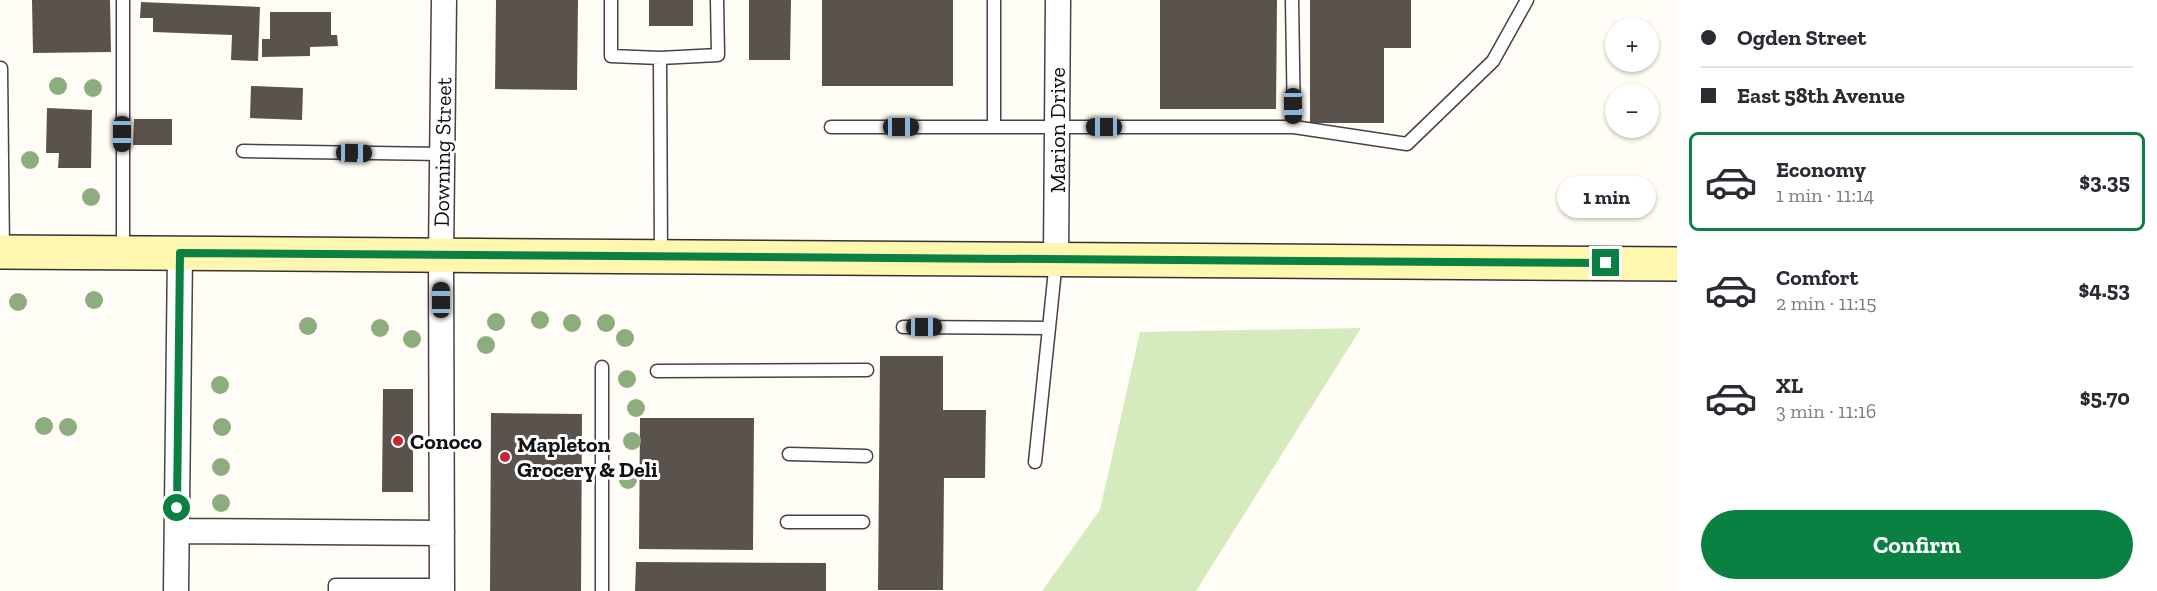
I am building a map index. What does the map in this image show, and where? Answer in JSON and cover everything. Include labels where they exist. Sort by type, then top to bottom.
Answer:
[{"type":"main road","points":[[2,252],[1677,264]]},
{"type":"street","name":"Downing Street","points":[[442,588],[441,255],[444,0]]},
{"type":"street","name":"Marion Drive","points":[[1056,259],[1058,0]]},
{"type":"street","points":[[176,591],[180,253]]},
{"type":"street","points":[[177,531],[442,533]]},
{"type":"lane","points":[[123,0],[123,253]]},
{"type":"lane","points":[[611,0],[611,56],[660,58],[718,54],[717,0]]},
{"type":"lane","points":[[994,0],[994,127]]},
{"type":"lane","points":[[1292,0],[1294,127]]},
{"type":"lane","points":[[831,127],[1294,127],[1407,144],[1493,61],[1527,0]]},
{"type":"lane","points":[[660,58],[661,256]]},
{"type":"lane","points":[[1,68],[2,252]]},
{"type":"lane","points":[[243,151],[442,154]]},
{"type":"lane","points":[[1035,462],[1056,259]]},
{"type":"lane","points":[[903,327],[1048,328]]},
{"type":"lane","points":[[602,367],[602,591]]},
{"type":"lane","points":[[657,371],[867,370]]},
{"type":"lane","points":[[789,454],[866,456]]},
{"type":"lane","points":[[787,522],[863,522]]},
{"type":"lane","points":[[335,591],[335,585],[442,588]]},
{"type":"green space","points":[[1361,328],[1196,591],[1042,591],[1100,510],[1140,332]]},
{"type":"building","points":[[32,0],[110,0],[111,52],[33,53]]},
{"type":"building","points":[[496,0],[578,0],[577,90],[495,89]]},
{"type":"building","points":[[649,0],[693,0],[693,26],[649,26]]},
{"type":"building","points":[[749,0],[791,0],[790,60],[749,60]]},
{"type":"building","points":[[822,0],[953,0],[953,86],[822,86]]},
{"type":"building","points":[[1160,0],[1277,0],[1276,109],[1160,109]]},
{"type":"building","points":[[1310,0],[1411,0],[1411,48],[1384,48],[1384,123],[1310,123]]},
{"type":"building","points":[[141,2],[260,7],[258,61],[231,60],[232,35],[153,32],[153,18],[140,18]]},
{"type":"building","points":[[270,12],[331,12],[331,35],[337,35],[338,46],[310,47],[310,56],[262,57],[262,39],[270,39]]},
{"type":"building","points":[[251,86],[303,88],[302,120],[250,118]]},
{"type":"building","points":[[47,108],[92,110],[91,168],[58,168],[59,153],[46,153]]},
{"type":"building","points":[[134,119],[172,119],[172,145],[133,145]]},
{"type":"building","points":[[880,356],[943,356],[943,410],[986,410],[985,478],[944,478],[943,590],[878,590]]},
{"type":"building","name":"Conoco","points":[[383,389],[413,389],[413,492],[382,492]]},
{"type":"building","points":[[491,413],[582,414],[581,591],[490,591]]},
{"type":"building","points":[[640,418],[754,418],[753,550],[639,549]]},
{"type":"building","points":[[636,562],[826,563],[826,591],[635,591]]},
{"type":"place","name":"Conoco","points":[[398,441]]},
{"type":"place","name":"Mapleton Grocery & Deli","points":[[505,457]]},
{"type":"route","points":[[177,508],[180,253],[1606,263]]}]
